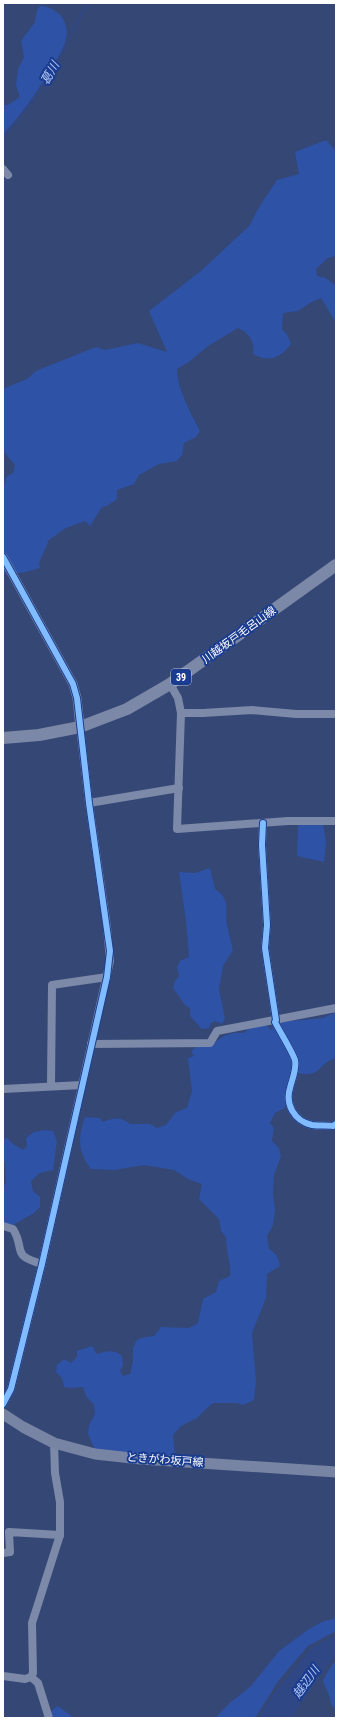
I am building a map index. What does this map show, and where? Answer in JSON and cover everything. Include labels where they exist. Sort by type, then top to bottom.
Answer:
[{"type":"main road","name":"川越坂戸毛呂山線","points":[[3,738],[80,727],[102,720],[127,709],[170,684],[336,565]]},
{"type":"main road","name":"ときがわ坂戸線","points":[[3,1414],[23,1427],[54,1443],[96,1454],[128,1458],[336,1472]]},
{"type":"street","points":[[3,557],[73,684],[77,698],[88,803],[110,951],[107,977],[42,1264],[11,1389],[3,1404]]},
{"type":"street","points":[[170,684],[178,698],[181,712],[177,830],[263,823],[336,821]]},
{"type":"street","points":[[181,712],[203,713],[252,710],[296,714],[336,714]]},
{"type":"street","points":[[88,803],[179,788]]},
{"type":"street","points":[[263,823],[262,845],[267,919],[266,948],[276,1020],[275,1022],[295,1060],[289,1090],[288,1104],[294,1114],[312,1125],[336,1124]]},
{"type":"street","points":[[51,1086],[52,985],[107,977]]},
{"type":"street","points":[[92,1044],[210,1043],[217,1031],[336,1008]]},
{"type":"street","points":[[3,1089],[82,1085]]},
{"type":"street","points":[[3,1226],[13,1229],[17,1236],[19,1252],[23,1257],[42,1264]]},
{"type":"street","points":[[31,1677],[33,1673],[32,1623],[60,1535],[60,1502],[55,1473],[54,1443]]},
{"type":"street","points":[[3,1553],[10,1552],[9,1532],[60,1535]]},
{"type":"street","points":[[3,1676],[25,1679],[31,1677]]},
{"type":"street","points":[[31,1677],[36,1680],[40,1687],[49,1718]]},
{"type":"shaded area","points":[[40,6],[50,8],[57,12],[63,20],[67,35],[63,48],[37,92],[3,134],[3,105],[8,105],[20,97],[16,85],[18,69],[24,57],[21,41],[35,22],[37,10]]},
{"type":"shaded area","points":[[326,140],[336,151],[336,256],[328,258],[316,269],[317,276],[326,278],[336,286],[336,323],[321,298],[298,311],[283,313],[282,329],[288,336],[291,344],[283,353],[274,358],[264,358],[253,354],[253,346],[250,338],[245,332],[238,328],[208,346],[190,361],[177,369],[179,384],[200,431],[196,437],[184,443],[182,455],[177,461],[159,464],[139,475],[134,484],[117,490],[117,499],[107,506],[102,507],[90,526],[85,521],[66,528],[49,540],[39,563],[40,568],[22,573],[6,572],[3,575],[3,485],[5,484],[6,477],[13,473],[15,465],[5,453],[3,446],[3,389],[27,379],[36,371],[96,347],[105,350],[138,343],[167,352],[149,311],[201,271],[249,226],[277,180],[299,174],[295,152]]},
{"type":"shaded area","points":[[298,824],[323,824],[326,842],[324,862],[297,856]]},
{"type":"shaded area","points":[[210,868],[215,889],[224,897],[226,906],[226,920],[233,950],[223,966],[219,989],[225,1019],[222,1024],[215,1021],[211,1023],[209,1028],[202,1029],[190,1016],[190,1008],[185,1005],[173,988],[175,981],[179,976],[177,967],[180,961],[189,957],[186,921],[179,872],[195,873]]},
{"type":"shaded area","points":[[336,1012],[336,1058],[311,1074],[297,1073],[285,1098],[285,1108],[275,1113],[270,1123],[274,1128],[272,1141],[279,1148],[281,1156],[274,1175],[273,1194],[275,1210],[273,1225],[267,1236],[269,1249],[277,1256],[280,1266],[267,1274],[266,1298],[252,1333],[256,1382],[254,1400],[243,1405],[237,1403],[213,1403],[197,1418],[181,1426],[173,1435],[175,1457],[95,1450],[88,1434],[89,1425],[95,1414],[94,1405],[86,1396],[83,1387],[64,1387],[62,1378],[56,1372],[57,1365],[64,1359],[71,1363],[77,1357],[77,1351],[92,1346],[97,1354],[110,1351],[116,1352],[122,1356],[123,1365],[120,1371],[123,1376],[130,1374],[133,1361],[133,1348],[136,1341],[141,1338],[154,1336],[161,1327],[189,1328],[198,1323],[203,1299],[216,1292],[219,1281],[230,1276],[230,1271],[226,1237],[221,1231],[219,1219],[199,1199],[202,1184],[188,1179],[174,1170],[144,1165],[114,1170],[91,1169],[83,1156],[80,1144],[81,1131],[85,1117],[100,1118],[103,1122],[120,1119],[127,1121],[130,1124],[150,1124],[157,1128],[166,1125],[176,1112],[187,1108],[192,1091],[188,1058],[194,1056],[191,1051],[198,1046],[212,1045],[226,1035],[244,1033],[248,1029],[266,1025],[271,1030],[280,1022],[323,1018]]},
{"type":"shaded area","points":[[45,1130],[53,1131],[57,1141],[53,1170],[40,1173],[31,1181],[33,1191],[40,1197],[40,1207],[34,1213],[13,1225],[3,1224],[3,1187],[6,1183],[5,1163],[3,1160],[3,1139],[7,1138],[23,1150],[27,1146],[26,1138],[34,1132]]},
{"type":"shaded area","points":[[336,1618],[336,1631],[308,1646],[279,1680],[255,1718],[215,1718],[231,1702],[251,1686],[279,1651],[309,1629],[322,1622]]},
{"type":"shaded area","points":[[333,1663],[336,1663],[336,1709],[331,1705],[323,1680]]},
{"type":"shaded area","points":[[58,1706],[74,1718],[52,1717],[51,1715],[53,1709]]},
{"type":"water","name":"越辺川","points":[[336,1635],[336,1659],[331,1660],[292,1718],[259,1718],[271,1697],[311,1648]]},
{"type":"waterway","name":"葛川","points":[[3,136],[17,122],[51,73],[87,3]]},
{"type":"cycle path","points":[[3,557],[73,684],[77,698],[89,803],[110,951],[107,977],[42,1264],[11,1389],[3,1404]]},
{"type":"cycle path","points":[[263,823],[262,845],[267,925],[265,948],[276,1020],[275,1022],[295,1060],[295,1070],[289,1094],[290,1106],[296,1116],[306,1123],[312,1125],[333,1126],[336,1124]]}]
